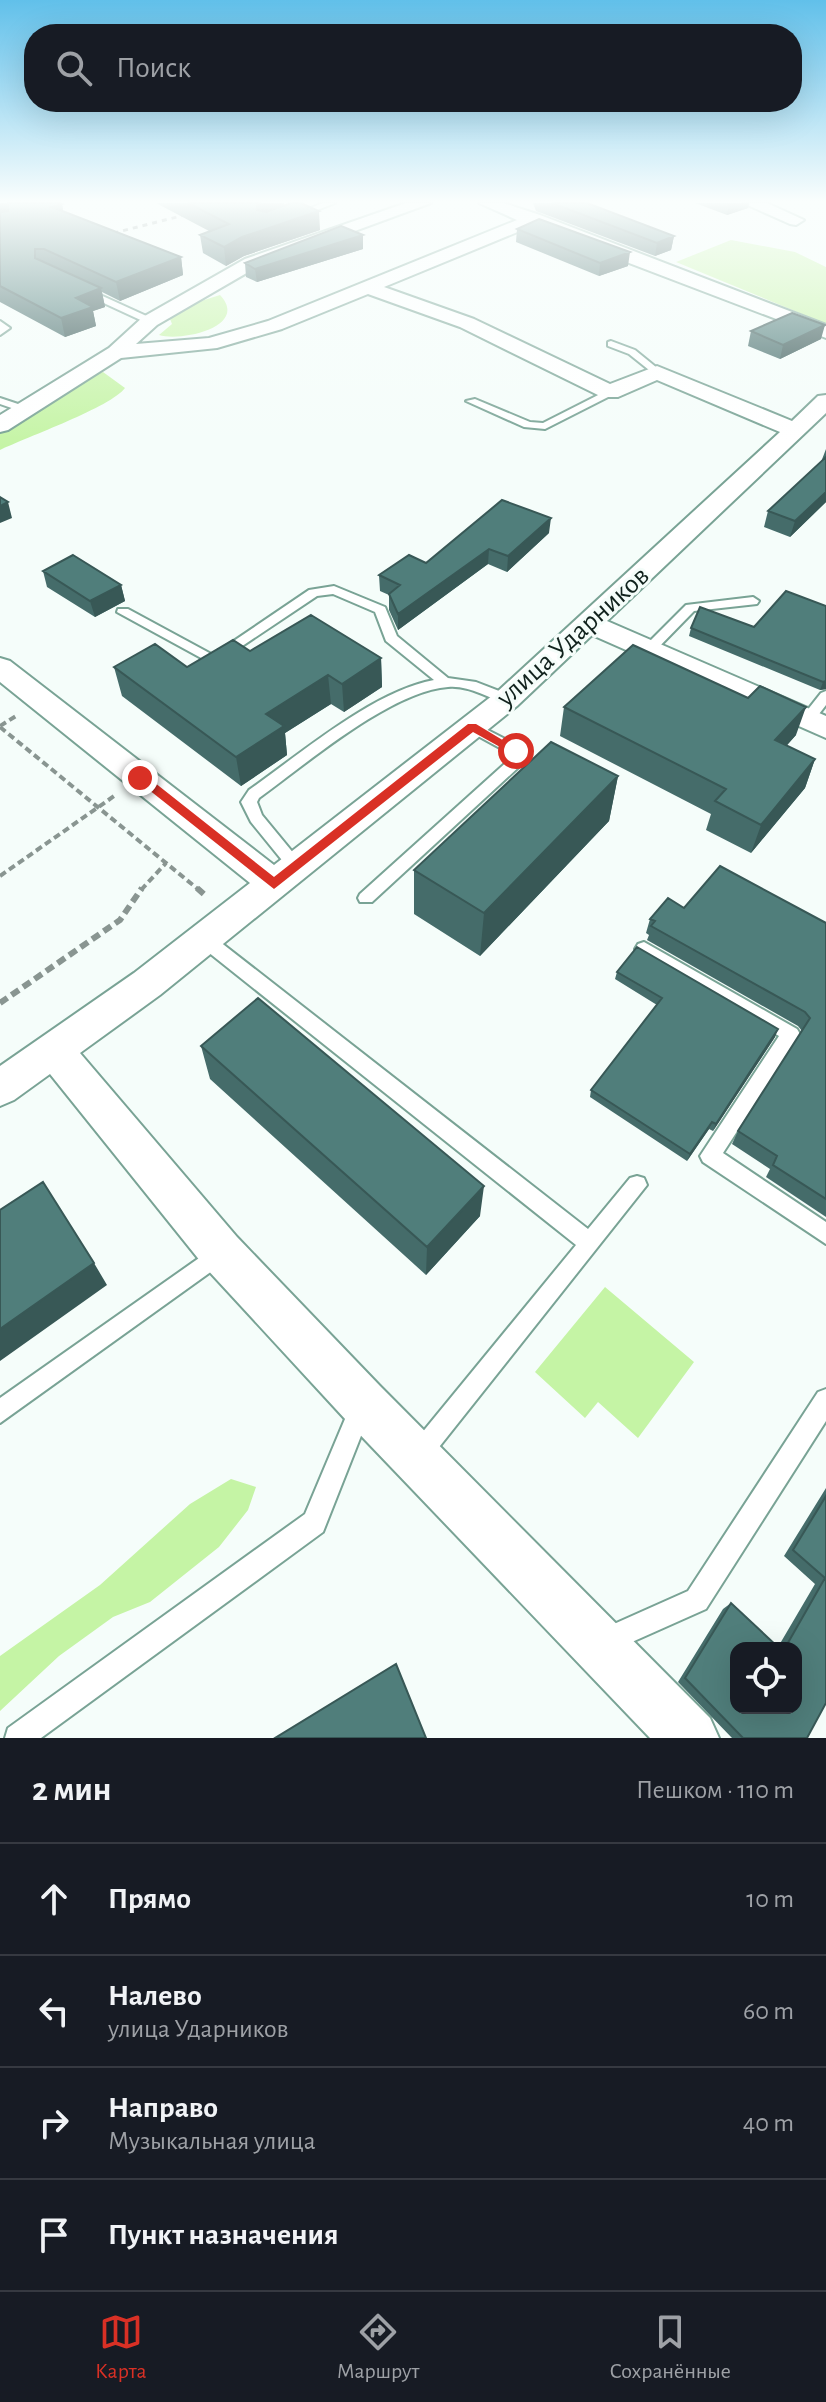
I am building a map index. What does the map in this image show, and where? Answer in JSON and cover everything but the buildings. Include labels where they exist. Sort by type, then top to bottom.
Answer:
[{"type":"street","points":[[0,425],[116,352],[150,321],[214,284]]},
{"type":"street","points":[[116,352],[210,344],[275,325],[374,284]]},
{"type":"street","points":[[702,284],[826,332]]},
{"type":"street","points":[[367,287],[467,323],[610,392],[657,372],[793,429]]},
{"type":"street","name":"улица Ударников","points":[[0,1088],[55,1051],[204,939],[507,699],[826,401]]},
{"type":"street","points":[[590,624],[816,724]]},
{"type":"street","points":[[0,667],[140,778],[285,875]]},
{"type":"street","points":[[55,1051],[221,1252],[363,1403],[690,1738]]},
{"type":"lane","points":[[70,284],[150,321]]},
{"type":"lane","points":[[0,324],[5,328],[0,332]]},
{"type":"lane","points":[[611,344],[632,352],[657,372]]},
{"type":"lane","points":[[471,401],[528,425],[545,426],[610,392]]},
{"type":"lane","points":[[0,401],[26,410]]},
{"type":"lane","points":[[123,612],[214,661],[313,593],[334,590],[380,610],[391,638],[444,682]]},
{"type":"lane","points":[[648,650],[690,608],[753,601]]},
{"type":"lane","points":[[285,875],[249,802],[254,794],[389,701],[444,682],[463,682],[507,699]]},
{"type":"lane","points":[[816,724],[826,696]]},
{"type":"lane","points":[[366,898],[517,760],[516,751],[472,727]]},
{"type":"lane","points":[[204,939],[590,1243]]},
{"type":"lane","points":[[644,949],[791,1034],[710,1156],[826,1234]]},
{"type":"lane","points":[[417,1458],[637,1185]]},
{"type":"lane","points":[[0,1412],[221,1252]]},
{"type":"lane","points":[[598,1644],[697,1600],[826,1400]]},
{"type":"lane","points":[[18,1738],[314,1523],[363,1403]]},
{"type":"path","points":[[0,727],[232,917]]},
{"type":"path","points":[[0,876],[140,778]]},
{"type":"path","points":[[0,1003],[120,920],[147,881],[166,863]]},
{"type":"green space","points":[[729,284],[826,284],[826,324]]},
{"type":"green space","points":[[220,295],[227,306],[226,316],[220,324],[196,334],[159,335],[172,324],[170,319],[198,302]]},
{"type":"green space","points":[[103,372],[125,388],[117,396],[86,413],[0,450],[0,431],[68,393],[80,380]]},
{"type":"green space","points":[[605,1287],[694,1362],[638,1438],[598,1402],[585,1418],[535,1372]]},
{"type":"green space","points":[[231,1479],[256,1487],[248,1510],[219,1547],[150,1602],[113,1617],[59,1656],[0,1711],[0,1656],[100,1585],[190,1504]]},
{"type":"route","points":[[140,778],[274,884],[472,727],[516,751]]}]
